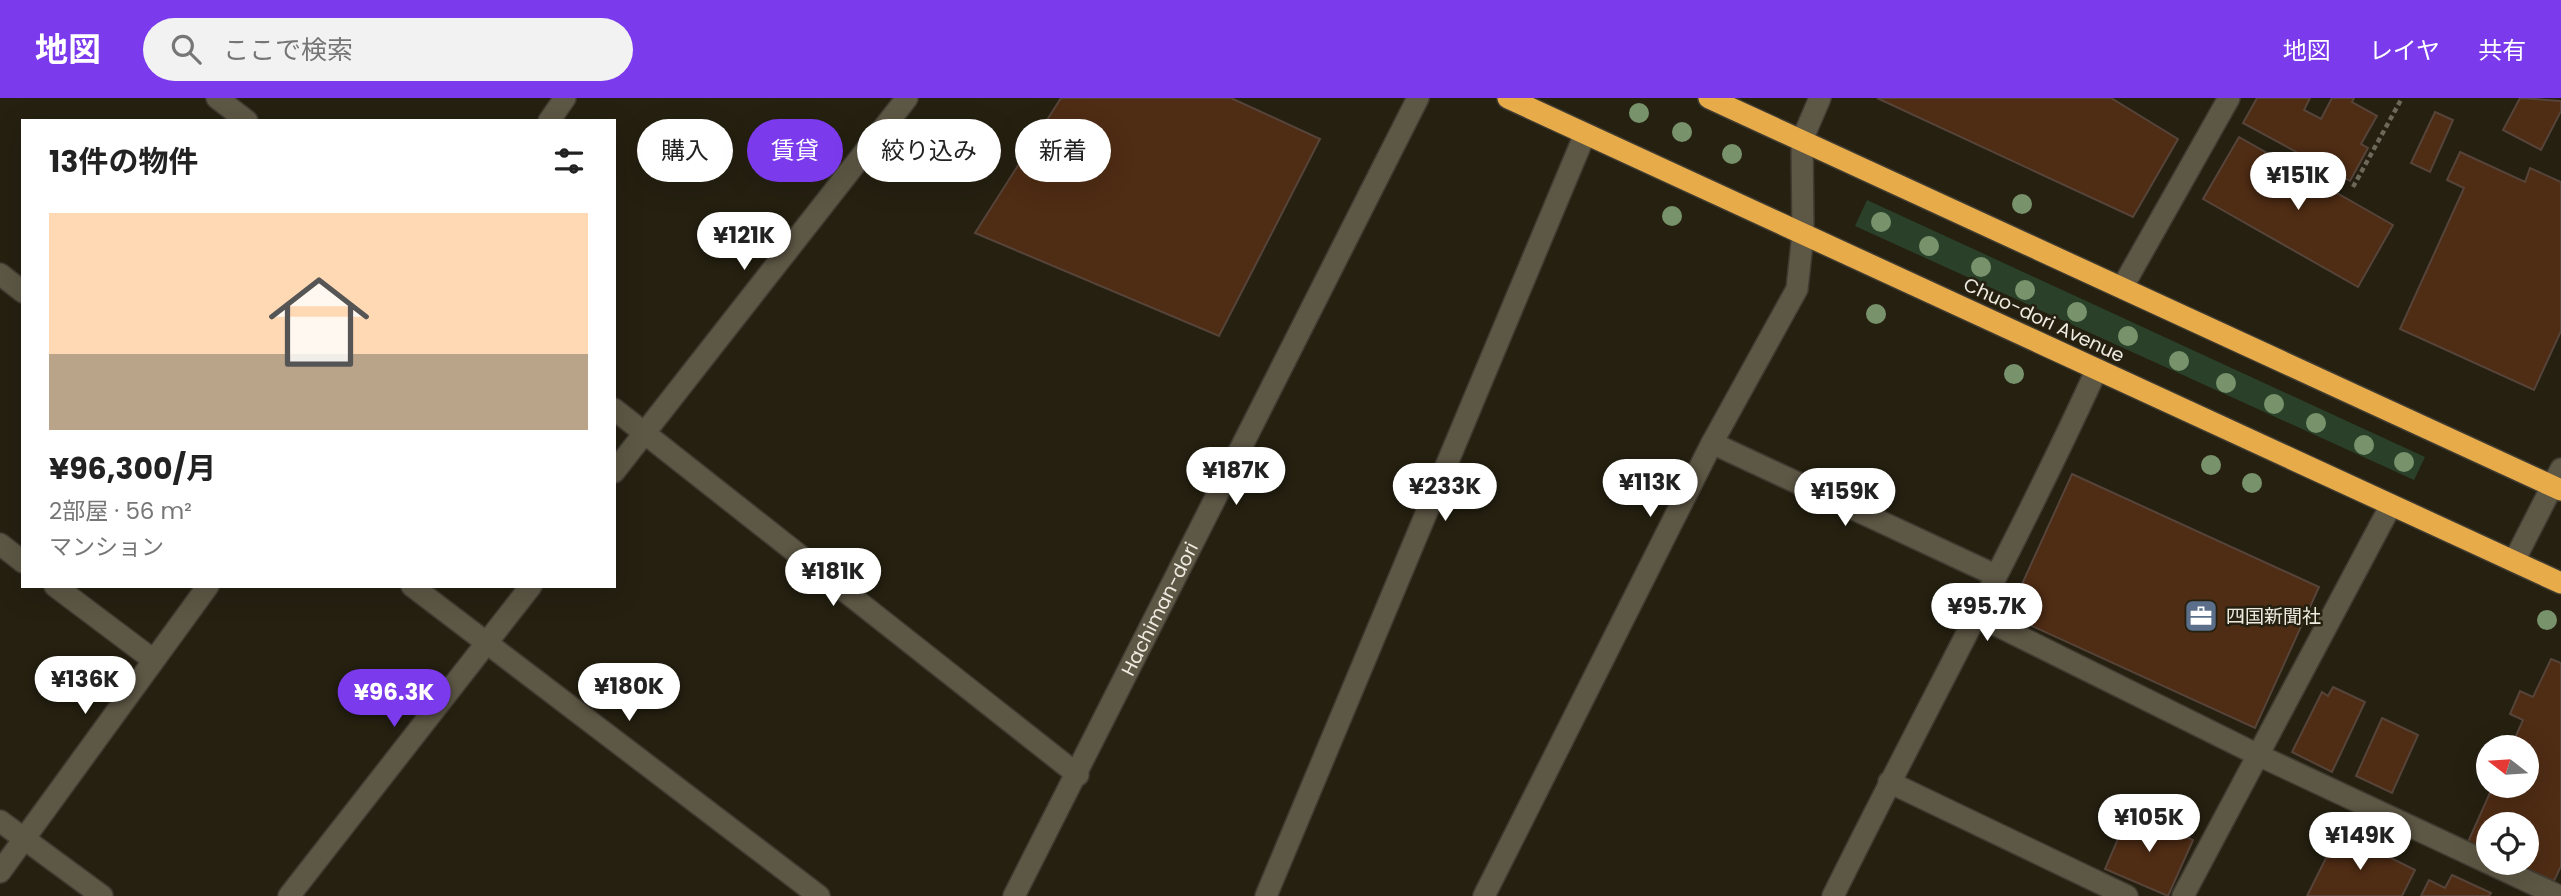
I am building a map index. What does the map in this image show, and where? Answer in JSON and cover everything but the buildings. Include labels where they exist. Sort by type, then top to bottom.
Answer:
[{"type":"highway","name":"Chuo-dori Avenue","points":[[1508,98],[2561,583]]},
{"type":"highway","points":[[1709,98],[2558,481]]},
{"type":"street","points":[[218,98],[244,119]]},
{"type":"street","points":[[550,119],[565,98]]},
{"type":"street","points":[[616,469],[907,98]]},
{"type":"street","name":"Hachiman-dori","points":[[1014,896],[1078,775],[1418,98]]},
{"type":"street","points":[[1485,896],[1712,443],[1797,289],[1803,234],[1802,140],[1820,98]]},
{"type":"street","points":[[2123,286],[2229,98]]},
{"type":"street","points":[[1266,896],[1585,134]]},
{"type":"street","points":[[0,274],[21,290]]},
{"type":"street","points":[[1833,896],[1889,782],[1978,616],[1995,575],[2097,369]]},
{"type":"street","points":[[616,411],[1078,775]]},
{"type":"street","points":[[1712,443],[1995,575]]},
{"type":"street","points":[[2514,561],[2558,481]]},
{"type":"street","points":[[2183,896],[2391,505]]},
{"type":"street","points":[[0,544],[21,560]]},
{"type":"street","points":[[58,588],[152,659]]},
{"type":"street","points":[[0,872],[152,659],[206,588]]},
{"type":"street","points":[[415,588],[819,896]]},
{"type":"street","points":[[289,896],[530,588]]},
{"type":"street","points":[[1978,616],[2258,755],[2558,896]]},
{"type":"street","points":[[1889,782],[2127,896]]},
{"type":"street","points":[[0,821],[102,896]]},
{"type":"path","points":[[2353,187],[2402,98]]},
{"type":"green space","points":[[1867,200],[2425,457],[2414,480],[1855,226]]},
{"type":"place","name":"四国新聞社","points":[[2201,616]]}]
